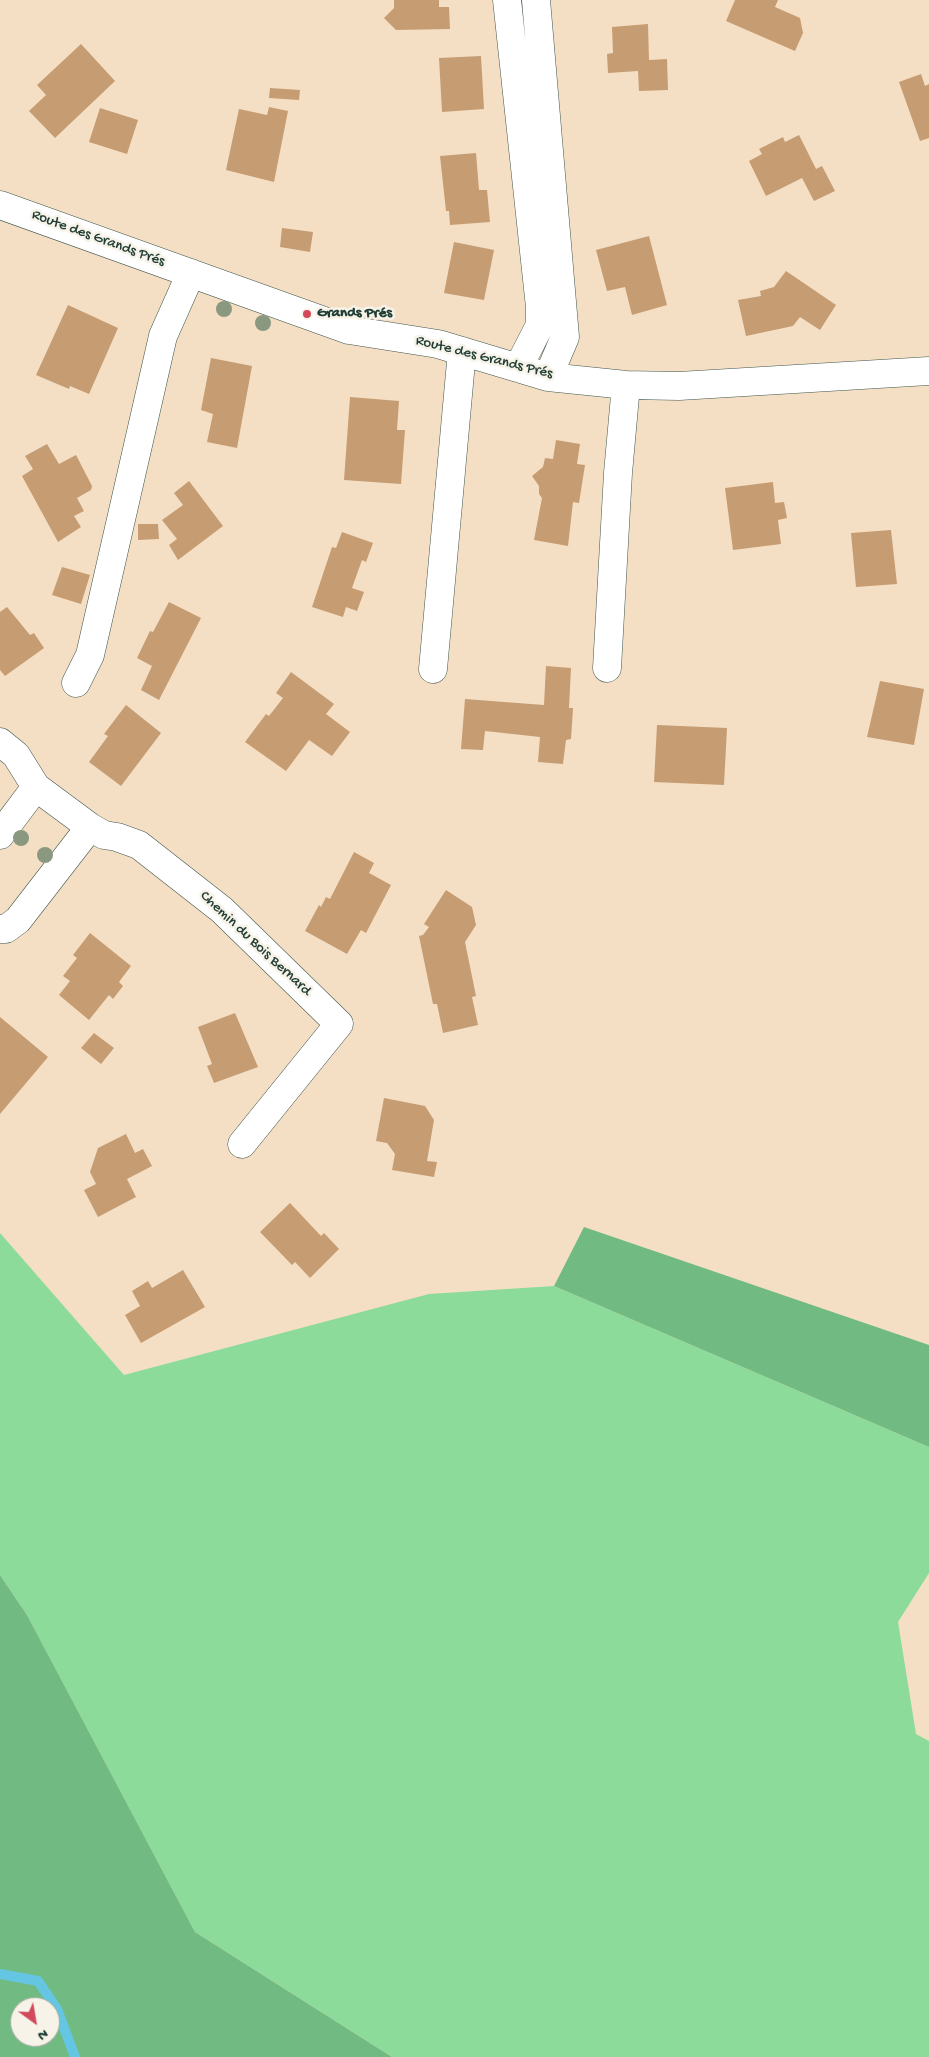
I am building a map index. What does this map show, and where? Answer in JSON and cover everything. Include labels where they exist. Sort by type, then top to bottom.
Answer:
[{"type":"street","points":[[507,0],[540,307],[540,325],[518,368]]},
{"type":"street","points":[[536,0],[565,337],[548,377]]},
{"type":"street","name":"Route des Grands Prés","points":[[0,205],[349,330],[417,340],[462,351],[548,377],[626,385],[722,385],[929,371]]},
{"type":"street","points":[[76,682],[90,655],[163,336],[191,273]]},
{"type":"street","points":[[433,669],[462,351]]},
{"type":"street","points":[[607,668],[618,473],[626,385]]},
{"type":"street","name":"Chemin du Bois Bernard","points":[[0,742],[16,755],[36,787],[90,828],[104,834],[123,838],[138,845],[222,910],[339,1024],[242,1144]]},
{"type":"street","points":[[0,835],[36,787]]},
{"type":"street","points":[[0,929],[6,929],[18,920],[90,828]]},
{"type":"green space","points":[[584,1227],[929,1345],[929,1447],[554,1286]]},
{"type":"green space","points":[[0,1233],[124,1375],[429,1294],[554,1286],[929,1447],[929,1573],[898,1622],[916,1734],[929,1741],[929,2057],[392,2057],[195,1932],[27,1615],[0,1575]]},
{"type":"green space","points":[[0,1575],[27,1615],[195,1932],[392,2057],[0,2057]]},
{"type":"building","points":[[394,0],[439,0],[439,7],[449,7],[450,29],[396,30],[384,18],[394,8]]},
{"type":"building","points":[[735,0],[778,0],[775,7],[800,18],[803,33],[795,51],[726,21]]},
{"type":"building","points":[[648,24],[649,60],[667,59],[668,90],[639,91],[638,71],[608,73],[607,54],[613,53],[612,27]]},
{"type":"building","points":[[81,44],[115,81],[55,138],[29,111],[46,95],[37,85]]},
{"type":"building","points":[[481,56],[484,109],[442,112],[439,58]]},
{"type":"building","points":[[921,74],[925,86],[929,84],[929,138],[920,141],[899,82]]},
{"type":"building","points":[[270,88],[300,90],[299,100],[269,98]]},
{"type":"building","points":[[269,107],[288,111],[274,182],[226,170],[239,109],[267,115]]},
{"type":"building","points":[[100,108],[138,120],[127,154],[89,142]]},
{"type":"building","points":[[799,135],[816,169],[822,166],[835,191],[814,201],[802,178],[766,196],[749,161],[762,154],[759,149],[783,137],[785,142]]},
{"type":"building","points":[[476,153],[479,190],[487,190],[490,222],[450,225],[449,211],[446,211],[440,156]]},
{"type":"building","points":[[282,228],[313,232],[310,252],[280,247]]},
{"type":"building","points":[[649,236],[667,305],[632,315],[625,287],[607,291],[596,250]]},
{"type":"building","points":[[454,242],[494,250],[484,300],[444,293]]},
{"type":"building","points":[[786,271],[836,305],[820,330],[800,317],[793,326],[746,336],[738,300],[761,296],[760,291],[774,287]]},
{"type":"building","points":[[68,305],[118,328],[89,394],[70,386],[69,389],[36,375]]},
{"type":"building","points":[[211,358],[252,366],[237,448],[207,442],[213,414],[201,410]]},
{"type":"building","points":[[350,397],[399,401],[397,430],[405,430],[401,484],[344,480]]},
{"type":"building","points":[[556,440],[580,444],[577,464],[585,465],[579,503],[573,502],[568,546],[534,540],[542,498],[539,494],[539,486],[532,476],[543,467],[545,458],[553,459]]},
{"type":"building","points":[[47,444],[59,464],[76,455],[92,486],[91,490],[77,498],[84,511],[74,516],[81,527],[58,542],[22,476],[33,469],[25,456]]},
{"type":"building","points":[[189,481],[223,526],[178,560],[169,545],[177,539],[162,520],[183,505],[174,493]]},
{"type":"building","points":[[773,482],[775,503],[784,502],[787,518],[778,520],[781,544],[733,550],[725,488]]},
{"type":"building","points":[[138,524],[158,524],[159,539],[138,540]]},
{"type":"building","points":[[891,530],[897,584],[856,587],[851,533]]},
{"type":"building","points":[[342,532],[373,543],[366,562],[362,560],[352,588],[364,592],[357,611],[346,607],[343,617],[312,607],[332,547],[336,548]]},
{"type":"building","points":[[62,567],[90,575],[81,604],[52,595]]},
{"type":"building","points":[[169,602],[201,618],[159,700],[141,690],[152,666],[137,658],[150,631],[153,632]]},
{"type":"building","points":[[7,607],[30,635],[34,633],[44,648],[5,676],[0,670],[0,612]]},
{"type":"building","points":[[546,666],[571,668],[569,708],[573,708],[571,739],[566,740],[563,764],[538,762],[540,737],[485,731],[483,750],[461,749],[465,699],[544,705]]},
{"type":"building","points":[[291,672],[334,704],[326,714],[350,732],[332,756],[309,740],[286,771],[245,742],[266,714],[269,716],[283,698],[276,693]]},
{"type":"building","points":[[880,681],[924,689],[914,745],[867,737]]},
{"type":"building","points":[[126,705],[161,733],[121,786],[89,762],[108,736],[104,734]]},
{"type":"building","points":[[657,725],[727,728],[724,785],[654,782]]},
{"type":"building","points":[[354,852],[374,863],[369,873],[391,885],[366,933],[361,930],[347,954],[305,931],[319,905],[321,907],[326,897],[330,899]]},
{"type":"building","points":[[446,890],[472,907],[476,925],[465,942],[476,996],[472,997],[478,1025],[443,1033],[437,1004],[433,1004],[419,936],[423,935],[429,927],[424,924]]},
{"type":"building","points":[[90,933],[131,966],[119,982],[123,986],[113,999],[109,995],[89,1020],[59,995],[70,981],[63,976],[77,958],[73,955]]},
{"type":"building","points":[[235,1013],[258,1067],[214,1083],[207,1066],[212,1064],[198,1027]]},
{"type":"building","points":[[0,1017],[48,1057],[0,1114]]},
{"type":"building","points":[[94,1033],[114,1048],[101,1064],[81,1048]]},
{"type":"building","points":[[384,1098],[425,1106],[434,1120],[427,1161],[437,1162],[434,1177],[392,1170],[395,1154],[387,1143],[376,1141]]},
{"type":"building","points":[[126,1134],[135,1153],[143,1149],[152,1166],[127,1179],[136,1197],[98,1217],[84,1190],[96,1184],[90,1172],[98,1148]]},
{"type":"building","points":[[290,1203],[321,1236],[324,1233],[339,1249],[310,1278],[295,1262],[292,1265],[260,1232]]},
{"type":"building","points":[[183,1270],[205,1307],[141,1343],[125,1315],[140,1306],[132,1291],[148,1281],[152,1288]]},
{"type":"waterway","points":[[0,1974],[38,1981],[57,2009],[75,2057]]},
{"type":"place","name":"Grands Prés","points":[[307,314]]}]
